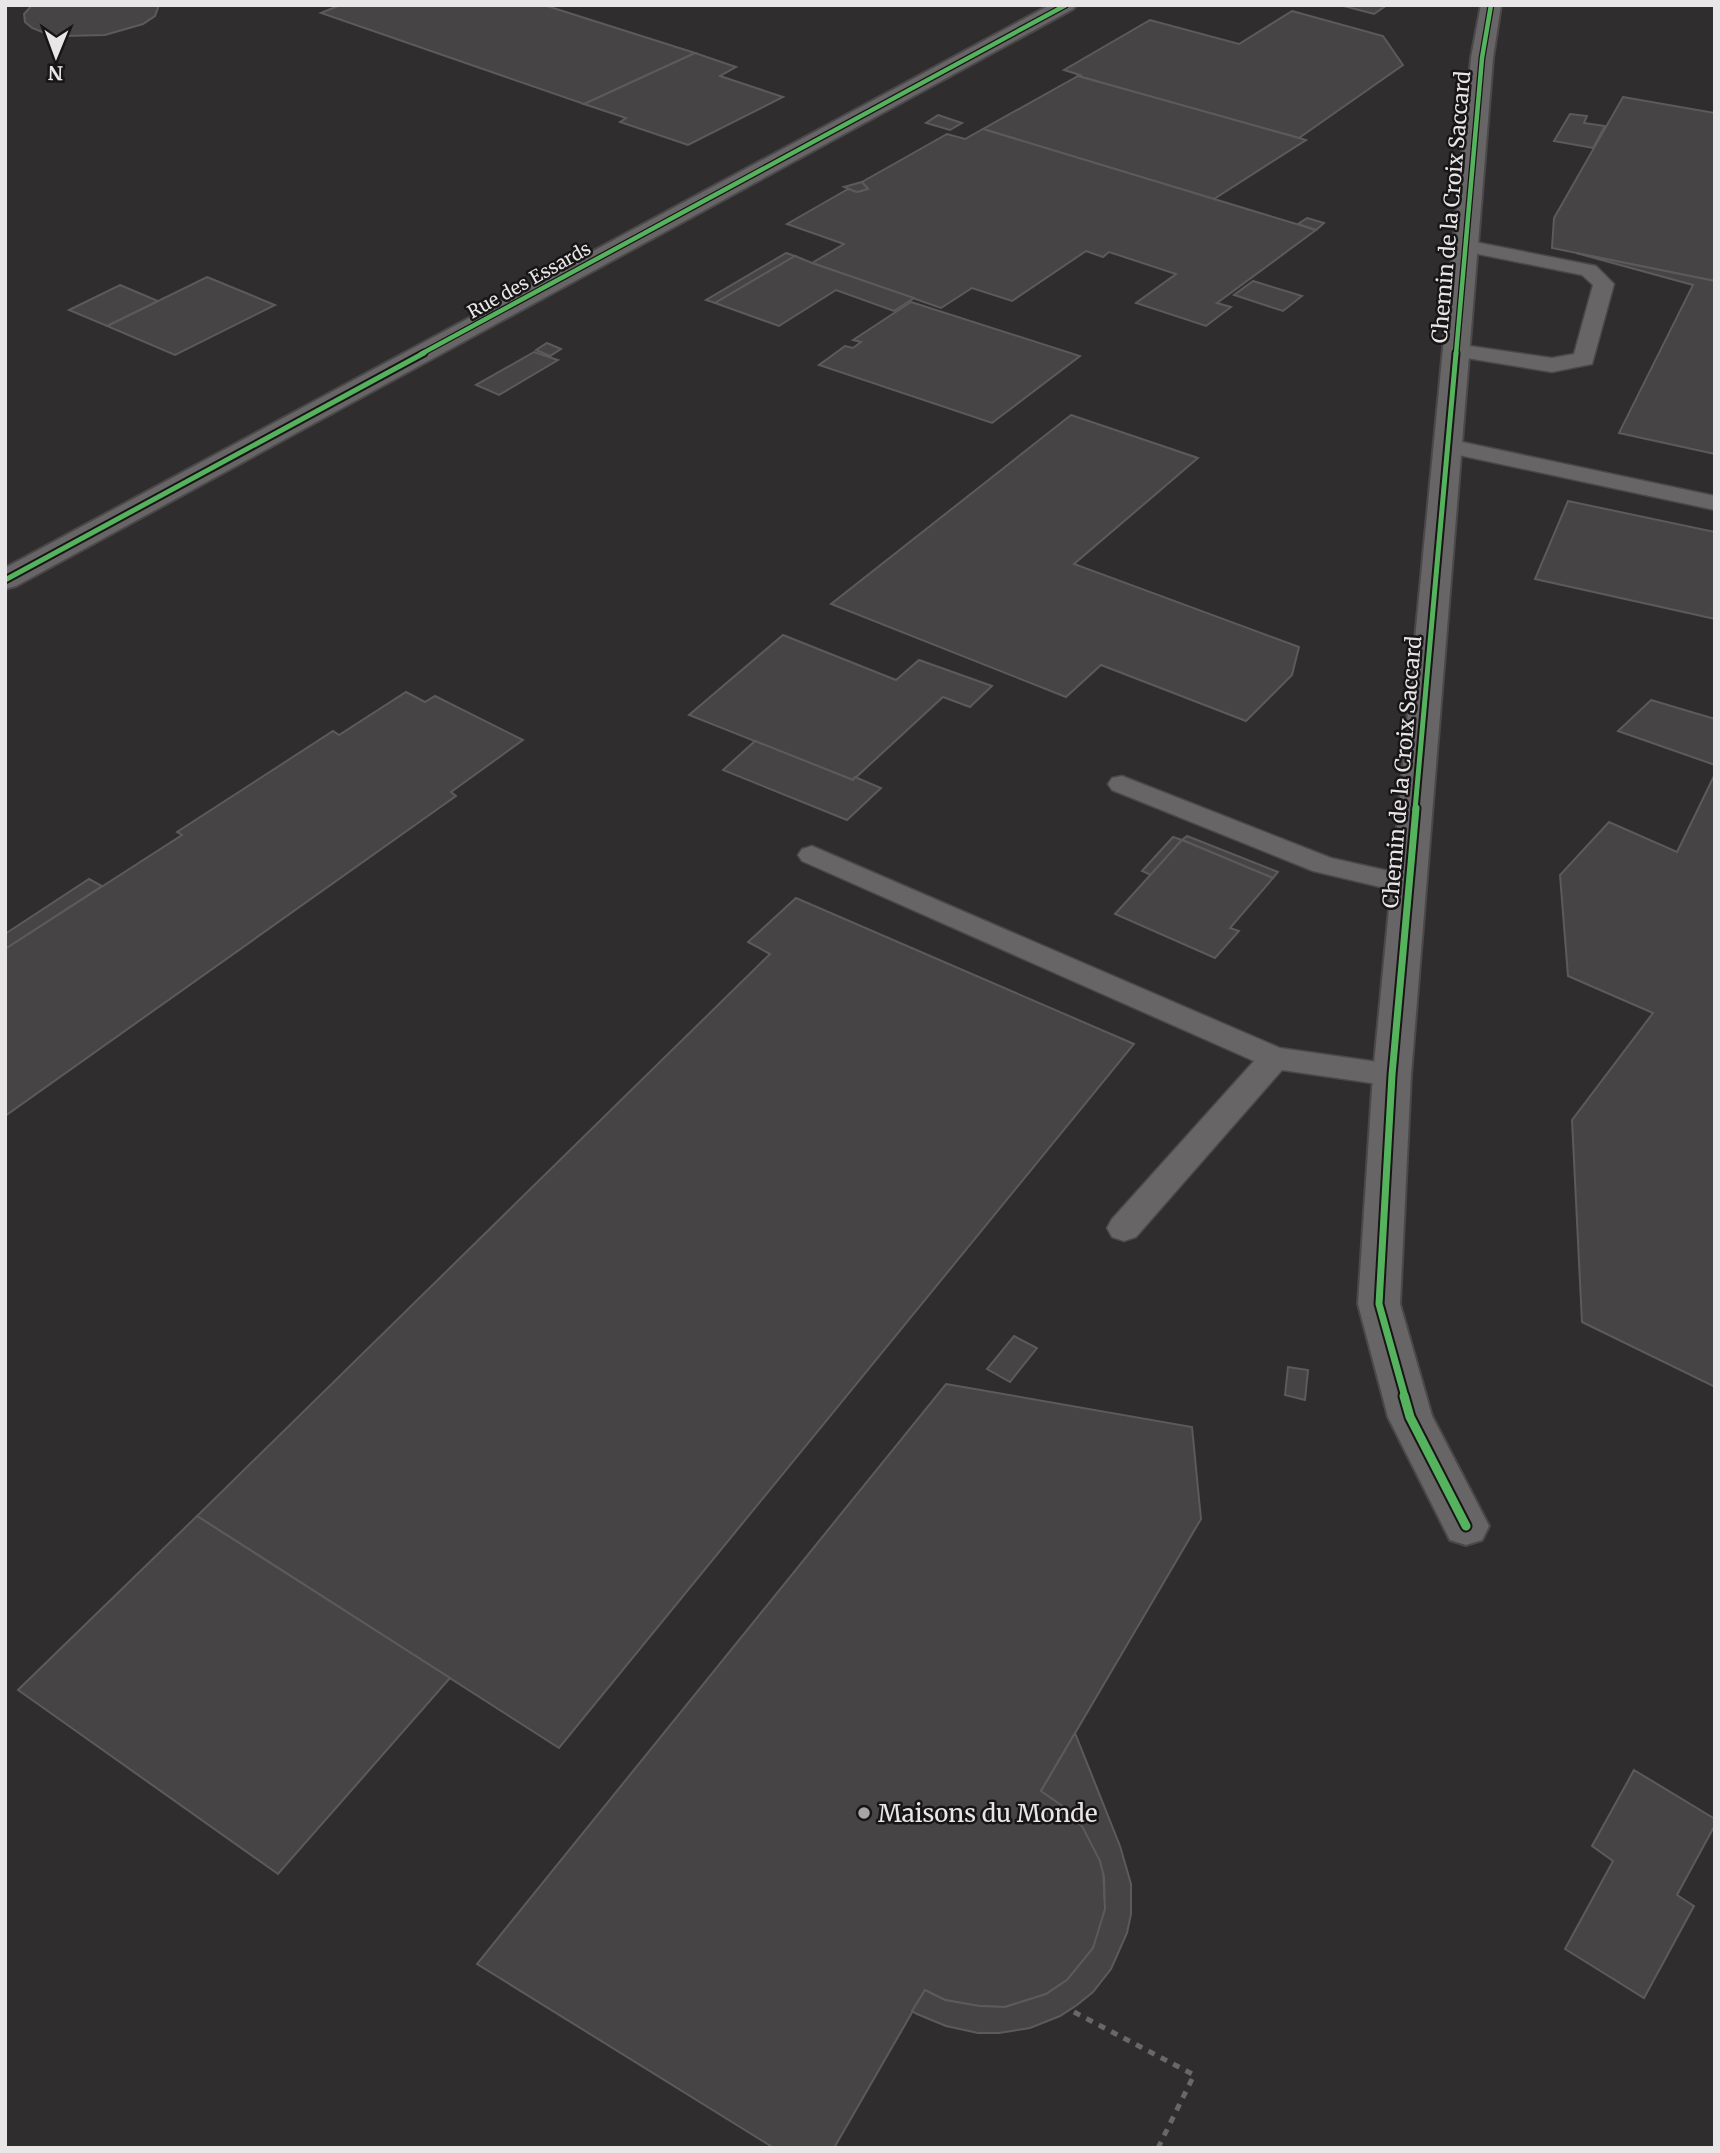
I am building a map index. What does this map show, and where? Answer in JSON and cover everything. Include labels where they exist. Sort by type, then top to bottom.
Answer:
[{"type":"street","name":"Rue des Essards","points":[[5,580],[1066,5]]},
{"type":"street","name":"Chemin de la Croix Saccard","points":[[1466,1526],[1410,1417],[1379,1304],[1392,1075],[1482,58],[1491,5]]},
{"type":"lane","points":[[1456,349],[1552,365],[1584,359],[1604,284],[1589,270],[1465,246]]},
{"type":"lane","points":[[1448,446],[1715,503]]},
{"type":"lane","points":[[1122,784],[1323,865],[1410,885]]},
{"type":"lane","points":[[812,855],[1275,1058],[1392,1075]]},
{"type":"lane","points":[[1124,1228],[1275,1058]]},
{"type":"path","points":[[1074,2012],[1194,2075],[1158,2148]]},
{"type":"building","points":[[32,5],[159,5],[155,16],[143,24],[105,35],[63,36],[45,33],[25,22],[24,14]]},
{"type":"building","points":[[340,5],[544,5],[695,53],[584,104],[321,13]]},
{"type":"building","points":[[1340,5],[1387,5],[1374,14]]},
{"type":"building","points":[[1292,11],[1383,36],[1403,65],[1299,138],[1064,70],[1150,20],[1239,44]]},
{"type":"building","points":[[695,53],[736,67],[720,76],[783,97],[688,145],[620,122],[626,118],[584,104]]},
{"type":"building","points":[[1078,76],[1306,140],[1214,199],[983,129]]},
{"type":"building","points":[[1623,97],[1715,113],[1715,281],[1552,248],[1554,218]]},
{"type":"building","points":[[1570,114],[1587,116],[1584,123],[1605,126],[1593,148],[1554,141]]},
{"type":"building","points":[[938,115],[962,123],[950,130],[926,123]]},
{"type":"building","points":[[983,129],[1316,230],[1217,303],[1231,307],[1206,326],[1136,303],[1176,274],[1109,252],[1103,257],[1086,251],[1012,301],[972,288],[941,308],[812,263],[844,244],[787,224],[848,189],[857,192],[868,189],[862,182],[947,134],[965,139]]},
{"type":"building","points":[[862,182],[868,189],[857,192],[844,187]]},
{"type":"building","points":[[1307,218],[1324,223],[1316,230],[1298,224]]},
{"type":"building","points":[[786,253],[795,256],[715,303],[706,300]]},
{"type":"building","points":[[1576,253],[1715,281],[1715,454],[1619,433],[1693,285]]},
{"type":"building","points":[[795,256],[914,298],[894,311],[836,290],[779,326],[715,303]]},
{"type":"building","points":[[207,277],[275,305],[175,355],[107,326]]},
{"type":"building","points":[[1253,281],[1302,296],[1283,311],[1234,295]]},
{"type":"building","points":[[120,285],[158,301],[107,326],[69,310]]},
{"type":"building","points":[[911,302],[1080,356],[992,423],[819,365],[845,346],[853,348],[861,342],[853,340]]},
{"type":"building","points":[[547,343],[561,349],[550,356],[536,350]]},
{"type":"building","points":[[534,352],[558,360],[499,395],[476,385]]},
{"type":"building","points":[[1071,415],[1198,458],[1074,564],[1299,647],[1292,675],[1246,721],[1101,665],[1066,697],[831,604]]},
{"type":"building","points":[[1568,501],[1715,532],[1715,619],[1535,579]]},
{"type":"building","points":[[783,635],[896,680],[919,660],[992,686],[970,707],[943,697],[853,780],[689,715]]},
{"type":"building","points":[[406,692],[425,702],[435,696],[523,740],[451,792],[456,796],[5,1116],[5,949],[182,835],[177,832],[333,731],[339,735]]},
{"type":"building","points":[[1651,700],[1715,719],[1715,765],[1618,731]]},
{"type":"building","points":[[755,741],[853,780],[855,777],[881,788],[847,820],[723,770]]},
{"type":"building","points":[[1715,774],[1715,1387],[1582,1322],[1572,1120],[1653,1013],[1568,976],[1560,875],[1609,822],[1677,852]]},
{"type":"building","points":[[1187,836],[1278,872],[1273,878],[1182,840]]},
{"type":"building","points":[[1173,837],[1182,840],[1151,875],[1142,871]]},
{"type":"building","points":[[1182,840],[1273,878],[1230,928],[1239,931],[1215,958],[1115,914]]},
{"type":"building","points":[[89,879],[102,886],[5,949],[5,934]]},
{"type":"building","points":[[796,898],[1134,1044],[559,1748],[197,1516],[770,954],[748,942]]},
{"type":"building","points":[[1014,1336],[1037,1348],[1010,1382],[987,1369]]},
{"type":"building","points":[[1288,1367],[1308,1370],[1305,1400],[1285,1395]]},
{"type":"building","points":[[946,1384],[1192,1427],[1201,1519],[1041,1791],[1064,1807],[1082,1826],[1095,1846],[1103,1869],[1105,1909],[1100,1933],[1090,1954],[1067,1980],[1046,1994],[1005,2007],[945,2000],[925,1990],[834,2148],[774,2148],[477,1964]]},
{"type":"building","points":[[197,1516],[450,1678],[278,1874],[18,1690]]},
{"type":"building","points":[[1075,1733],[1120,1846],[1131,1884],[1131,1914],[1127,1933],[1111,1969],[1093,1992],[1077,2005],[1060,2016],[1030,2028],[978,2033],[946,2026],[917,2014],[912,2011],[925,1990],[945,2000],[1005,2007],[1046,1994],[1067,1980],[1093,1948],[1105,1909],[1104,1877],[1100,1861],[1082,1826],[1064,1807],[1041,1791]]},
{"type":"building","points":[[1634,1770],[1715,1819],[1715,1825],[1677,1895],[1694,1906],[1644,1998],[1565,1949],[1613,1861],[1592,1846]]},
{"type":"cycle path","points":[[5,580],[1066,5]]},
{"type":"cycle path","points":[[1466,1526],[1410,1417],[1379,1304],[1392,1075],[1482,58],[1491,5]]},
{"type":"place","name":"Maisons du Monde","points":[[864,1813]]}]
